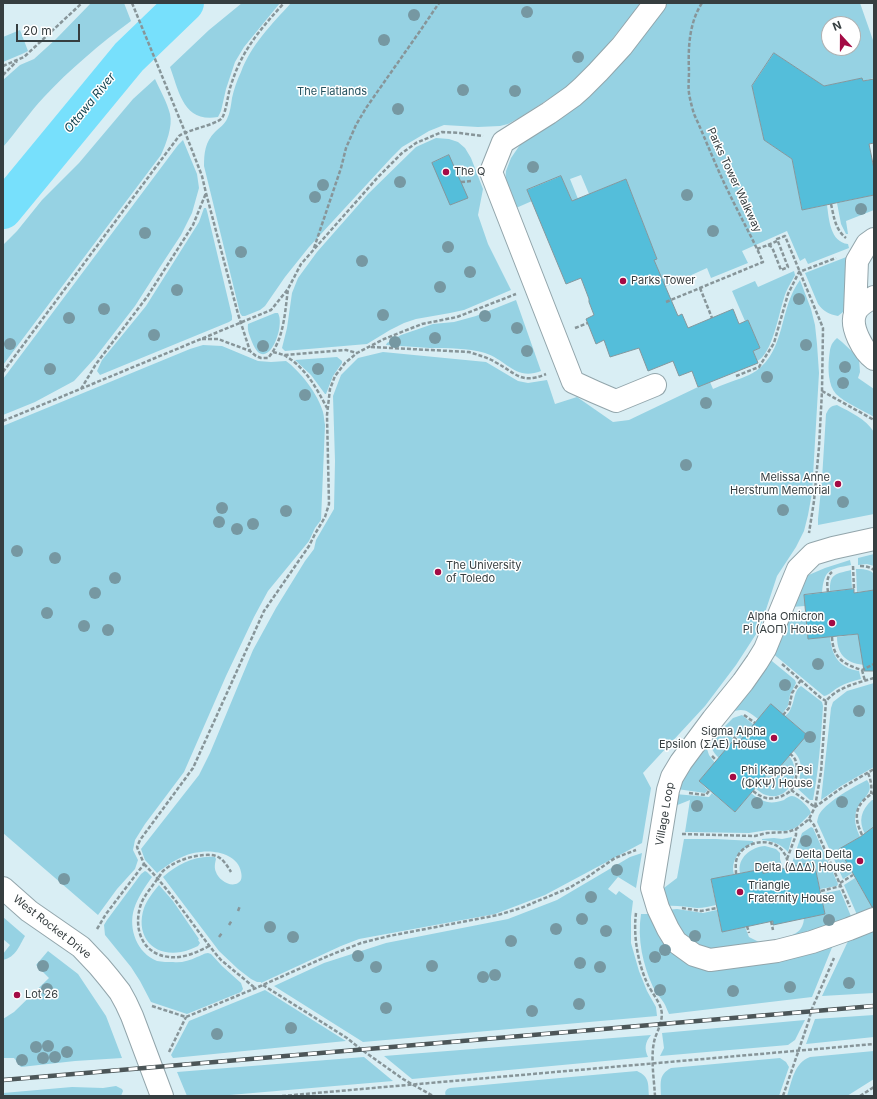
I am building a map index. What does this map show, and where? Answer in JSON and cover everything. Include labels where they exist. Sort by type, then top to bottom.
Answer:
[{"type":"street","points":[[655,3],[631,35],[598,72],[573,96],[503,142],[491,172],[573,382],[616,401],[655,385]]},
{"type":"street","points":[[869,244],[857,261],[854,321],[858,338],[864,348],[874,359]]},
{"type":"street","points":[[855,312],[861,305],[874,297]]},
{"type":"street","name":"Village Loop","points":[[874,539],[813,554],[798,569],[764,648],[742,682],[697,739],[672,777],[668,790],[652,888],[658,908],[676,942],[694,955],[710,960],[777,951],[812,942],[874,919]]},
{"type":"street","name":"West Rocket Drive","points":[[3,888],[29,911],[81,947],[120,992],[129,1010],[162,1096]]},
{"type":"path","points":[[3,66],[24,58],[82,3]]},
{"type":"path","points":[[132,3],[176,106],[202,176],[240,323],[250,351]]},
{"type":"path","points":[[3,372],[179,136],[185,132],[215,122],[222,118],[233,78],[240,60],[258,32],[284,3]]},
{"type":"path","points":[[314,250],[341,168],[346,148],[356,125],[366,108],[439,3]]},
{"type":"path","name":"Parks Tower Walkway","points":[[666,302],[763,262],[720,174],[694,114],[690,99],[689,39],[693,22],[702,3]]},
{"type":"path","points":[[3,75],[19,59]]},
{"type":"path","points":[[3,421],[270,310],[288,289],[301,264],[392,162],[416,143],[442,132],[480,135],[503,142]]},
{"type":"path","points":[[80,389],[96,364],[147,297],[192,225],[206,193]]},
{"type":"path","points":[[831,204],[837,229],[844,237],[869,244]]},
{"type":"path","points":[[757,249],[785,236],[823,328],[822,391],[816,477],[812,517],[807,539]]},
{"type":"path","points":[[768,245],[772,247],[781,270],[788,267],[777,241]]},
{"type":"path","points":[[736,376],[760,367],[774,343],[788,294],[799,272],[869,244]]},
{"type":"path","points":[[256,988],[221,960],[209,946],[158,878],[144,864],[137,847],[140,840],[193,768],[264,611],[309,546],[314,534],[325,517],[329,504],[327,408],[330,389],[335,376],[357,353],[384,339],[422,324],[457,317],[536,286]]},
{"type":"path","points":[[700,288],[712,318]]},
{"type":"path","points":[[201,339],[218,339],[250,351],[261,358],[268,358],[274,352],[279,341],[288,289]]},
{"type":"path","points":[[370,347],[469,352],[497,362],[519,377],[527,379],[540,377],[567,366]]},
{"type":"path","points":[[284,355],[346,350],[357,353]]},
{"type":"path","points":[[274,352],[284,355],[300,367],[315,385],[327,408]]},
{"type":"path","points":[[822,391],[874,420]]},
{"type":"path","points":[[849,567],[864,566],[874,570]]},
{"type":"path","points":[[828,592],[827,583],[829,574],[837,569]]},
{"type":"path","points":[[832,637],[835,651],[840,659],[862,670],[874,664]]},
{"type":"path","points":[[764,648],[826,701]]},
{"type":"path","points":[[862,670],[865,681]]},
{"type":"path","points":[[680,834],[755,836],[768,833],[788,832],[803,824],[809,819],[815,807],[820,772],[826,701],[835,692],[843,688],[874,678]]},
{"type":"path","points":[[783,715],[789,708],[792,693],[801,680]]},
{"type":"path","points":[[753,791],[759,796],[767,799],[773,799],[786,794],[791,790],[795,782],[796,761],[790,754]]},
{"type":"path","points":[[815,807],[840,789],[874,769]]},
{"type":"path","points":[[862,835],[856,818],[861,803],[872,794],[871,781],[868,773]]},
{"type":"path","points":[[791,790],[815,807]]},
{"type":"path","points":[[809,819],[814,825],[853,913]]},
{"type":"path","points":[[787,859],[796,835],[796,829]]},
{"type":"path","points":[[755,836],[757,842]]},
{"type":"path","points":[[736,874],[736,863],[740,853],[757,842],[770,843],[779,847],[785,853],[789,868]]},
{"type":"path","points":[[149,1006],[186,1017],[361,943],[389,936],[498,915],[522,908],[569,888],[615,858],[641,848]]},
{"type":"path","points":[[209,946],[186,955],[169,958],[160,955],[147,947],[142,941],[138,922],[142,903],[162,872],[182,860],[191,857],[214,855],[222,858],[231,872]]},
{"type":"path","points":[[97,929],[106,914],[144,864]]},
{"type":"path","points":[[821,891],[840,884],[853,875]]},
{"type":"path","points":[[238,911],[240,906]]},
{"type":"path","points":[[658,908],[678,907],[701,910],[717,908]]},
{"type":"path","points":[[229,925],[232,920]]},
{"type":"path","points":[[219,938],[222,933]]},
{"type":"path","points":[[782,1096],[811,1011],[834,957]]},
{"type":"path","points":[[263,984],[347,1038],[403,1079],[433,1096]]},
{"type":"path","points":[[168,1054],[186,1017]]},
{"type":"path","points":[[282,1096],[874,1044]]},
{"type":"path","points":[[653,1063],[654,1096]]},
{"type":"path","points":[[860,1096],[874,1087]]},
{"type":"green space","points":[[91,3],[124,3],[131,21],[108,38],[64,77],[33,109],[3,147],[3,80],[20,65],[34,59]]},
{"type":"green space","points":[[242,3],[280,3],[244,47],[235,62],[218,117],[206,118],[197,115],[184,103],[170,67],[209,30]]},
{"type":"green space","name":"The Flatlands","points":[[291,3],[641,3],[598,57],[569,86],[519,118],[508,124],[500,126],[478,127],[444,125],[429,131],[402,147],[309,247],[285,277],[265,306],[260,310],[242,316],[240,313],[204,166],[205,152],[209,140],[227,119],[236,85],[250,53],[263,35]]},
{"type":"green space","points":[[667,3],[860,3],[874,43],[874,78],[863,81],[862,78],[824,86],[774,53],[752,86],[764,140],[792,159],[802,210],[827,205],[830,223],[834,234],[837,239],[848,244],[849,248],[808,264],[805,258],[800,261],[787,231],[742,251],[748,263],[711,278],[707,268],[665,287],[654,260],[657,259],[626,179],[589,194],[581,175],[570,179],[578,199],[572,201],[561,176],[527,190],[532,201],[516,208],[505,182],[506,171],[511,158],[524,139],[613,68]]},
{"type":"green space","points":[[20,30],[28,51],[3,62],[3,37]]},
{"type":"green space","points":[[155,79],[167,105],[171,119],[165,146],[161,155],[3,365],[3,245],[17,231],[42,200],[79,163],[133,99]]},
{"type":"green space","points":[[436,138],[449,139],[458,142],[465,148],[471,158],[483,189],[478,215],[488,244],[511,290],[464,310],[416,319],[404,323],[367,344],[285,351],[282,348],[287,328],[292,293],[298,278],[317,252],[368,194],[416,147]]},
{"type":"green space","points":[[183,140],[197,174],[199,188],[192,213],[181,235],[135,306],[94,359],[74,381],[35,402],[3,415],[3,379]]},
{"type":"green space","points":[[874,195],[874,210],[846,221],[848,234],[846,234],[841,224],[837,203]]},
{"type":"green space","points":[[204,208],[206,208],[207,211],[232,320],[100,375],[97,371],[102,360],[146,306],[199,222]]},
{"type":"green space","points":[[849,256],[847,306],[838,316],[822,309],[818,304],[805,273]]},
{"type":"green space","points":[[794,271],[795,275],[787,289],[771,342],[767,351],[757,361],[753,351],[760,348],[748,320],[745,321],[732,291],[755,281],[758,287]]},
{"type":"green space","points":[[800,280],[811,309],[815,325],[819,373],[812,493],[804,531],[796,547],[777,576],[760,628],[736,665],[705,706],[643,773],[651,788],[642,843],[545,895],[495,914],[359,939],[261,983],[251,979],[238,969],[219,951],[163,877],[174,868],[187,861],[201,857],[215,857],[215,869],[217,875],[228,884],[235,884],[241,880],[242,877],[236,861],[219,853],[195,853],[178,859],[157,873],[145,860],[141,849],[199,775],[210,753],[253,650],[276,608],[314,549],[316,540],[334,509],[335,461],[333,396],[341,375],[358,358],[383,352],[486,362],[518,381],[528,383],[547,380],[555,404],[577,397],[613,422],[629,420],[710,382],[713,389],[756,371],[766,362],[773,352],[778,340],[788,303]]},
{"type":"green space","points":[[516,300],[541,371],[532,373],[518,372],[493,356],[471,350],[386,345],[401,335],[433,324],[454,322],[476,316]]},
{"type":"green space","points":[[278,313],[280,320],[277,338],[268,352],[263,354],[257,351],[252,342],[248,331],[248,324]]},
{"type":"green space","points":[[837,338],[859,358],[860,372],[858,378],[874,389],[874,417],[840,397],[831,386],[829,355],[830,349]]},
{"type":"green space","points":[[203,345],[222,346],[258,361],[286,361],[303,377],[313,391],[321,405],[325,425],[321,520],[315,528],[309,541],[268,591],[226,676],[184,772],[145,824],[135,840],[133,850],[138,860],[135,869],[117,889],[98,915],[3,833],[3,426]]},
{"type":"green space","points":[[337,357],[342,361],[342,363],[333,376],[326,394],[311,375],[295,360]]},
{"type":"green space","points":[[837,405],[867,423],[874,432],[874,514],[818,525],[826,414],[830,408]]},
{"type":"green space","points":[[874,554],[874,566],[867,564],[858,565],[858,558]]},
{"type":"green space","points":[[850,560],[851,565],[837,568],[826,575],[822,593],[804,595],[805,606],[791,607],[804,577]]},
{"type":"green space","points":[[856,569],[868,570],[874,574],[874,590],[857,592]]},
{"type":"green space","points":[[851,570],[852,590],[830,592],[831,581],[834,575]]},
{"type":"green space","points":[[805,611],[808,639],[830,637],[833,650],[838,660],[846,667],[859,671],[861,679],[844,684],[828,695],[824,696],[771,652],[790,612]]},
{"type":"green space","points":[[858,634],[866,665],[849,661],[841,654],[839,649],[837,637]]},
{"type":"green space","points":[[767,657],[795,680],[796,683],[790,695],[788,706],[782,714],[758,719],[745,710],[738,710],[729,713]]},
{"type":"green space","points":[[874,683],[874,767],[841,786],[821,800],[831,708],[833,702],[847,691]]},
{"type":"green space","points":[[801,686],[822,702],[823,706],[821,741],[813,800],[810,800],[798,789],[801,764],[797,755],[793,751],[807,735],[785,716],[790,710],[796,693]]},
{"type":"green space","points":[[742,715],[754,725],[740,740],[724,727],[733,718]]},
{"type":"green space","points":[[722,729],[738,743],[736,745],[732,742],[719,758],[713,750],[712,743]]},
{"type":"green space","points":[[706,746],[709,755],[715,763],[699,781],[708,790],[705,793],[677,789],[683,771]]},
{"type":"green space","points":[[789,756],[793,762],[795,770],[794,777],[787,790],[774,796],[765,795],[755,788],[768,773],[772,776]]},
{"type":"green space","points":[[867,780],[870,788],[869,792],[859,805],[855,816],[856,827],[860,837],[839,849],[852,873],[843,879],[817,822],[820,813],[824,808],[835,799]]},
{"type":"green space","points":[[712,793],[735,812],[751,793],[766,802],[779,802],[792,796],[803,803],[811,813],[798,826],[785,831],[768,830],[749,833],[685,832],[690,800],[670,808],[675,794],[709,797]]},
{"type":"green space","points":[[872,800],[874,800],[874,829],[865,834],[861,820],[865,808]]},
{"type":"green space","points":[[811,827],[813,828],[838,884],[837,886],[820,889],[814,862],[793,867],[792,863],[802,833]]},
{"type":"green space","points":[[792,837],[788,852],[776,843],[762,840],[774,838],[782,839]]},
{"type":"green space","points":[[684,839],[753,841],[753,843],[744,848],[735,860],[733,869],[734,874],[711,880],[716,905],[697,908],[665,906],[660,891],[677,878]]},
{"type":"green space","points":[[765,846],[776,849],[780,853],[783,869],[763,873],[762,869],[740,873],[741,863],[746,854],[750,851]]},
{"type":"green space","points":[[642,853],[636,888],[618,877],[608,889],[616,895],[619,891],[633,901],[631,917],[631,943],[639,971],[647,991],[656,1007],[657,1016],[363,1042],[274,986],[324,963],[386,943],[508,919],[557,900],[630,857]]},
{"type":"green space","points":[[145,871],[152,877],[138,900],[132,917],[133,932],[139,946],[150,957],[161,962],[182,962],[191,960],[205,953],[211,954],[241,983],[243,989],[241,992],[187,1014],[151,1002],[131,967],[105,935],[104,925],[141,874]]},
{"type":"green space","points":[[855,878],[865,895],[874,889],[874,911],[858,917],[844,885]]},
{"type":"green space","points":[[159,885],[173,901],[199,939],[198,940],[200,943],[198,946],[183,952],[171,953],[162,951],[148,942],[142,927],[142,918],[147,902]]},
{"type":"green space","points":[[840,890],[853,921],[784,939],[798,932],[802,926],[804,918],[825,914],[821,894]]},
{"type":"green space","points":[[677,909],[703,913],[717,910],[722,932],[745,927],[749,937],[765,943],[713,952],[685,939],[667,910]]},
{"type":"green space","points":[[641,914],[651,914],[692,964],[833,945],[812,997],[669,1014],[665,1004],[653,987],[646,970],[640,942]]},
{"type":"green space","points":[[3,917],[25,936],[14,954],[3,960],[3,954],[10,945],[3,939]]},
{"type":"green space","points":[[874,929],[874,993],[822,996],[849,939]]},
{"type":"green space","points":[[48,951],[78,974],[106,1016],[122,1058],[21,1067],[14,1058],[3,1058],[3,1019],[14,1012],[49,978],[36,965]]},
{"type":"green space","points":[[265,990],[346,1041],[173,1058],[171,1055],[189,1021]]},
{"type":"green space","points":[[874,1015],[874,1037],[806,1044],[815,1019]]},
{"type":"green space","points":[[805,1020],[795,1040],[788,1045],[660,1056],[664,1048],[662,1033]]},
{"type":"green space","points":[[651,1035],[647,1040],[646,1046],[648,1057],[412,1079],[384,1056]]},
{"type":"green space","points":[[874,1051],[874,1079],[847,1096],[787,1096],[794,1073],[800,1064],[810,1057]]},
{"type":"green space","points":[[364,1057],[393,1081],[218,1096],[187,1096],[177,1072]]},
{"type":"green space","points":[[780,1058],[786,1062],[789,1067],[779,1096],[661,1096],[662,1077],[671,1068]]},
{"type":"green space","points":[[637,1071],[641,1073],[648,1081],[649,1096],[446,1096],[445,1093],[446,1090],[450,1088]]},
{"type":"green space","points":[[116,1086],[123,1091],[121,1096],[3,1096],[3,1093],[72,1087],[103,1088]]},
{"type":"building","points":[[774,53],[824,86],[862,78],[863,81],[874,79],[874,143],[869,144],[874,169],[874,195],[802,210],[792,159],[764,140],[752,86]]},
{"type":"building","name":"The Q","points":[[449,155],[468,198],[450,205],[432,163]]},
{"type":"building","name":"Parks Tower","points":[[561,176],[572,201],[626,179],[657,259],[654,260],[678,316],[682,314],[688,328],[733,309],[739,324],[748,320],[760,348],[753,351],[758,363],[698,387],[692,371],[679,376],[673,361],[648,371],[639,348],[610,357],[604,340],[596,344],[586,319],[594,315],[581,278],[566,284],[527,190]]},
{"type":"building","name":"Alpha Omicron Pi (ΑΟΠ) House","points":[[854,589],[854,593],[874,590],[874,671],[864,671],[858,634],[808,639],[804,595]]},
{"type":"building","points":[[771,704],[807,735],[772,776],[768,773],[735,812],[699,781],[732,742],[736,745]]},
{"type":"building","name":"Delta Delta Delta (ΔΔΔ) House","points":[[874,827],[874,907],[872,907],[839,849]]},
{"type":"building","points":[[814,862],[825,914],[773,925],[773,921],[722,932],[711,879],[762,869],[763,873]]},
{"type":"waterway","name":"Ottawa River","points":[[3,210],[129,57],[185,3]]},
{"type":"railway","points":[[3,1080],[874,1006]]},
{"type":"place","name":"The Q","points":[[446,172]]},
{"type":"place","name":"Parks Tower","points":[[623,281]]},
{"type":"place","name":"Melissa Anne Herstrum Memorial","points":[[838,484]]},
{"type":"place","name":"The University of Toledo","points":[[438,572]]},
{"type":"place","name":"Alpha Omicron Pi (ΑΟΠ) House","points":[[832,623]]},
{"type":"place","name":"Sigma Alpha Epsilon (ΣΑΕ) House","points":[[774,738]]},
{"type":"place","name":"Phi Kappa Psi (ΦΚΨ) House","points":[[733,777]]},
{"type":"place","name":"Delta Delta Delta (ΔΔΔ) House","points":[[860,861]]},
{"type":"place","name":"Triangle Fraternity House","points":[[740,892]]},
{"type":"place","name":"Lot 26","points":[[17,995]]}]
